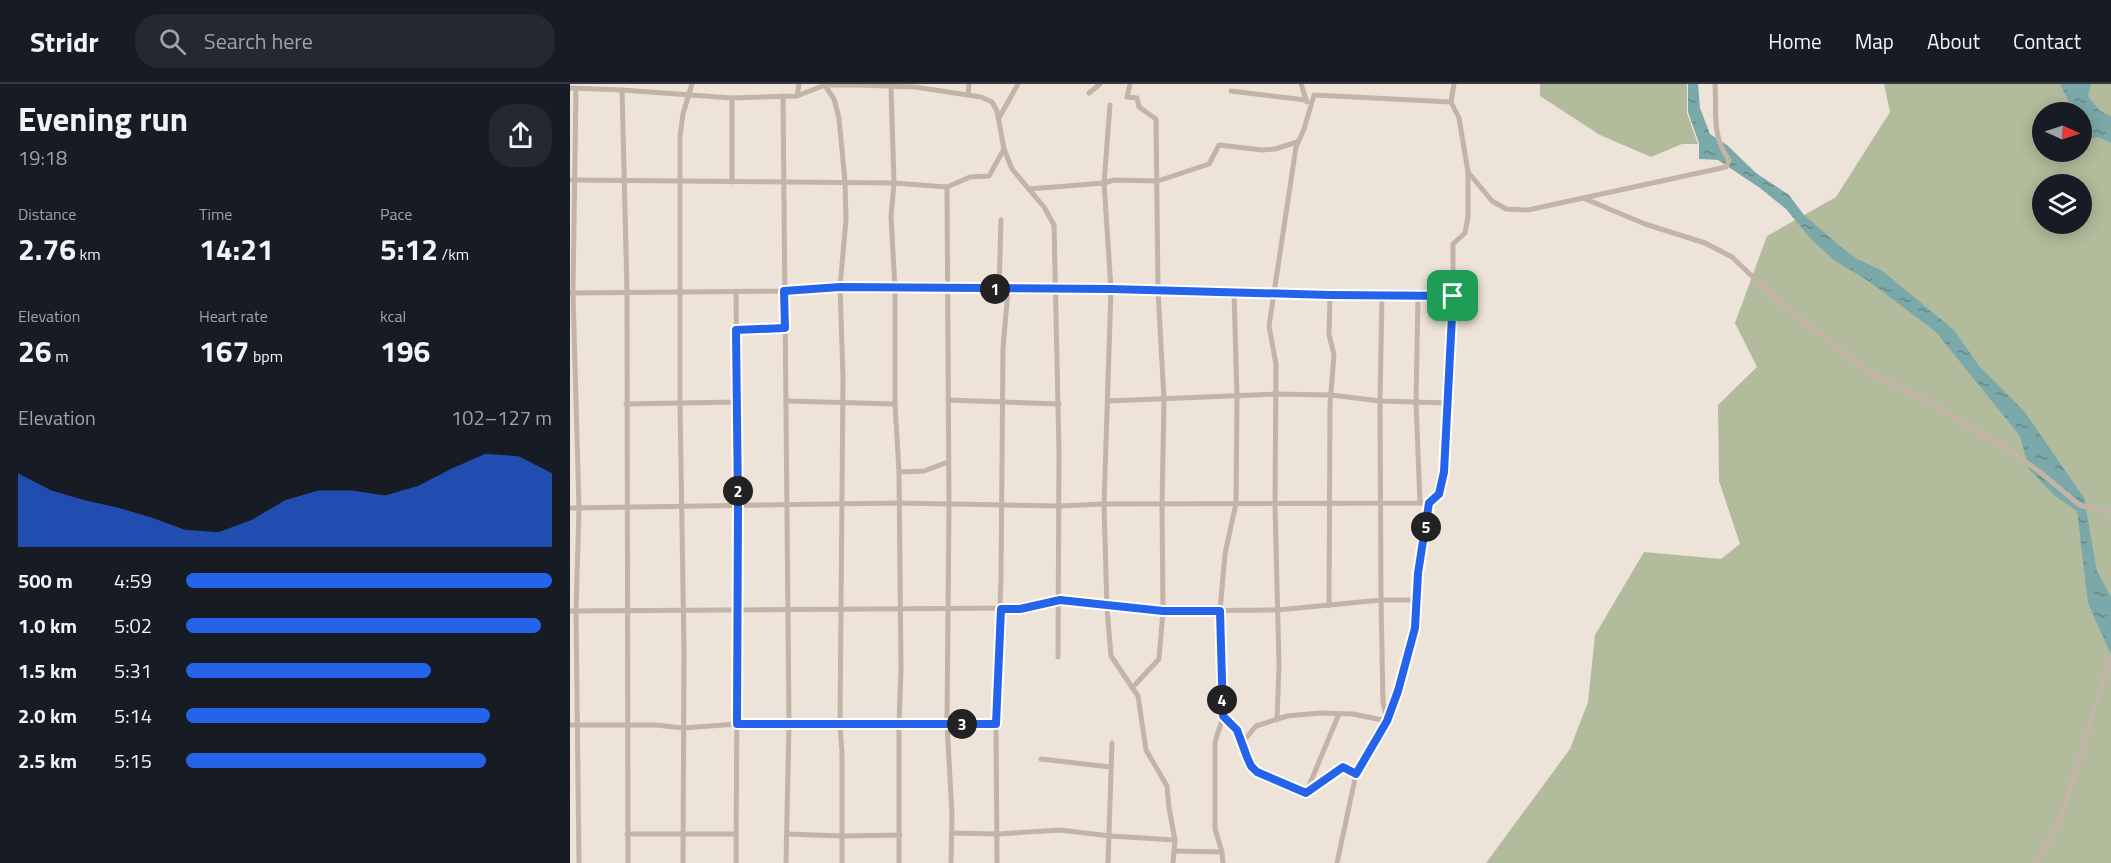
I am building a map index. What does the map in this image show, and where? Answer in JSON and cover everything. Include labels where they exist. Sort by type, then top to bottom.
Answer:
[{"type":"street","points":[[645,84],[645,91]]},
{"type":"street","points":[[683,863],[681,125],[692,84]]},
{"type":"street","points":[[797,96],[799,84]]},
{"type":"street","points":[[825,84],[834,99],[839,118],[846,219],[840,287],[843,403],[840,725],[842,863]]},
{"type":"street","points":[[579,863],[573,725],[573,611],[579,509],[573,405],[573,88],[732,98],[797,96],[825,84],[915,86],[981,97],[992,102],[999,118],[1004,149],[1012,169],[1044,207],[1054,225],[1060,506],[1058,657]]},
{"type":"street","points":[[968,95],[969,84]]},
{"type":"street","points":[[999,118],[1018,84]]},
{"type":"street","points":[[1089,93],[1100,84]]},
{"type":"street","points":[[1130,84],[1127,97],[1137,98],[1139,107],[1156,119],[1158,290],[1164,400],[1163,611],[1159,659],[1132,688]]},
{"type":"street","points":[[1301,84],[1310,109]]},
{"type":"street","points":[[570,508],[899,503],[1060,506],[1429,503],[1439,494],[1442,485],[1453,296],[1453,244],[1465,233],[1468,217],[1468,172],[1459,118],[1451,102],[1454,84]]},
{"type":"street","points":[[1468,172],[1492,201],[1506,209],[1528,210],[1726,167],[1729,160],[1720,147],[1715,130],[1715,84]]},
{"type":"street","points":[[891,87],[894,183],[891,217],[895,288],[895,404],[899,472],[901,670],[898,723],[899,863]]},
{"type":"street","points":[[622,90],[627,292],[628,863]]},
{"type":"street","points":[[1231,91],[1306,99]]},
{"type":"street","points":[[1277,720],[1279,666],[1275,505],[1276,364],[1269,326],[1297,142],[1304,129],[1314,94],[1451,102]]},
{"type":"street","points":[[783,96],[789,724],[786,863]]},
{"type":"street","points":[[732,98],[732,182]]},
{"type":"street","points":[[1110,105],[1104,183],[1111,289],[1104,504],[1111,656],[1138,696],[1146,750],[1167,786],[1175,840],[1173,863]]},
{"type":"street","points":[[1029,189],[1104,183],[1114,180],[1158,181],[1209,164],[1219,145],[1262,150],[1275,149],[1297,142]]},
{"type":"street","points":[[572,180],[845,182],[947,187],[970,177],[989,176],[1004,149]]},
{"type":"street","points":[[947,187],[949,504],[947,724],[952,833],[951,863]]},
{"type":"street","points":[[1582,198],[1645,225],[1704,243],[1732,256],[1778,301],[1868,372],[1928,402],[2007,448],[2082,506],[2111,512]]},
{"type":"street","points":[[999,290],[1001,220]]},
{"type":"street","points":[[572,293],[784,291],[840,287],[999,290],[1111,289],[1453,296]]},
{"type":"street","points":[[997,863],[996,724],[1003,506],[1003,348],[1008,290]]},
{"type":"street","points":[[736,291],[738,506],[736,863]]},
{"type":"street","points":[[1223,863],[1222,852],[1215,834],[1215,743],[1223,716],[1220,611],[1225,554],[1236,503],[1237,397],[1234,292]]},
{"type":"street","points":[[1329,606],[1330,394],[1334,355],[1329,334],[1330,295]]},
{"type":"street","points":[[1382,295],[1381,600],[1383,702],[1387,721]]},
{"type":"street","points":[[1418,295],[1416,402],[1420,504]]},
{"type":"street","points":[[736,330],[785,328]]},
{"type":"street","points":[[1108,401],[1330,394],[1380,401],[1448,403]]},
{"type":"street","points":[[948,400],[1059,404]]},
{"type":"street","points":[[787,401],[895,404]]},
{"type":"street","points":[[626,404],[737,402]]},
{"type":"street","points":[[899,472],[924,471],[948,462]]},
{"type":"street","points":[[1337,863],[1356,774],[1387,721],[1398,691],[1415,628],[1418,573],[1429,503]]},
{"type":"street","points":[[573,611],[1020,609],[1060,600],[1163,611],[1220,611],[1277,610],[1381,600],[1418,600]]},
{"type":"street","points":[[2044,863],[2037,861],[2062,814],[2111,655]]},
{"type":"street","points":[[1242,743],[1256,726],[1287,716],[1320,713],[1387,721]]},
{"type":"street","points":[[1306,793],[1339,714]]},
{"type":"street","points":[[1223,716],[1237,730],[1251,766],[1257,772],[1306,793]]},
{"type":"street","points":[[573,725],[683,728],[737,724],[996,724]]},
{"type":"street","points":[[1108,863],[1112,742]]},
{"type":"street","points":[[1041,759],[1110,767]]},
{"type":"street","points":[[1306,793],[1343,767],[1356,774]]},
{"type":"street","points":[[952,833],[998,834],[1060,830],[1175,840]]},
{"type":"street","points":[[570,835],[578,834]]},
{"type":"street","points":[[627,834],[735,834]]},
{"type":"street","points":[[787,834],[900,835]]},
{"type":"street","points":[[1174,851],[1222,852]]},
{"type":"green space","points":[[1540,84],[1687,84],[1687,113],[1698,144],[1682,144],[1651,157],[1600,135],[1540,96]]},
{"type":"green space","points":[[1884,84],[2111,84],[2111,863],[1486,863],[1570,749],[1588,702],[1595,635],[1644,552],[1721,559],[1740,544],[1719,481],[1718,405],[1757,367],[1735,323],[1767,236],[1836,197],[1890,112]]},
{"type":"water","points":[[1688,84],[1698,84],[1700,108],[1710,134],[1727,145],[1756,173],[1789,195],[1804,215],[1841,247],[1857,259],[1881,270],[1954,330],[1979,366],[2024,411],[2084,498],[2097,571],[2111,597],[2111,655],[2088,603],[2077,511],[2055,496],[2029,469],[2020,436],[1936,332],[1867,280],[1835,261],[1811,239],[1786,209],[1760,188],[1718,160],[1699,159],[1699,143],[1688,112]]},
{"type":"water","points":[[2060,84],[2091,84],[2088,96],[2100,111],[2111,116],[2111,143],[2098,137],[2092,138],[2092,102],[2069,102]]},
{"type":"route","points":[[840,287],[1111,289],[1453,296],[1444,472],[1439,494],[1429,503],[1418,573],[1415,628],[1398,691],[1387,721],[1356,774],[1343,767],[1324,778],[1306,793],[1257,772],[1251,766],[1237,730],[1223,716],[1220,611],[1163,611],[1060,600],[1020,609],[1001,609],[996,724],[737,724],[736,330],[785,328],[784,291],[840,287]]}]
